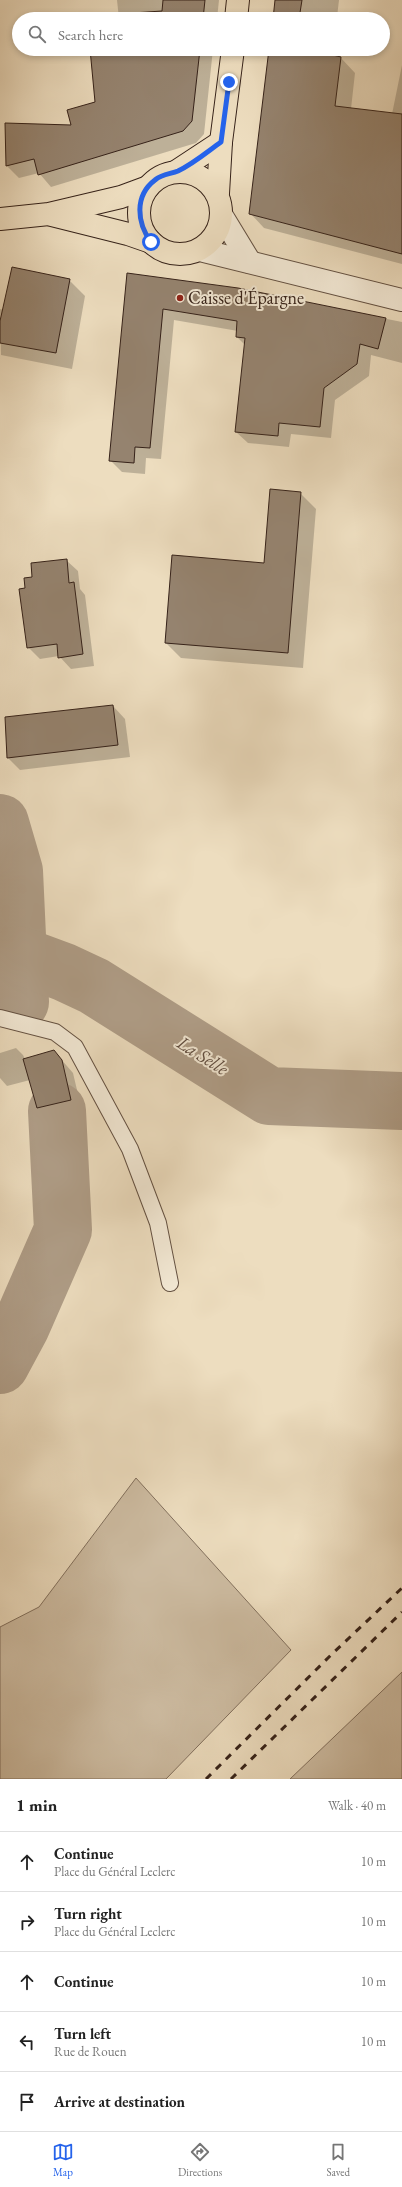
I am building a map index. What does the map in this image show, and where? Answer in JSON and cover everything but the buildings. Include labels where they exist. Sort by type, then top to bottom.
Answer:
[{"type":"main road","points":[[237,12],[238,0]]},
{"type":"main road","points":[[218,193],[221,142],[232,56]]},
{"type":"main road","points":[[177,172],[193,173],[207,181],[218,193],[222,204],[222,216],[218,230],[211,241],[200,250],[187,254],[174,254],[161,250],[151,242],[144,232],[140,221],[139,209],[142,198],[148,187],[156,179],[177,172],[221,142]]},
{"type":"main road","points":[[0,219],[49,214],[120,197],[148,187]]},
{"type":"main road","points":[[49,214],[128,234],[151,242]]},
{"type":"street","points":[[222,216],[250,262]]},
{"type":"street","points":[[200,250],[402,300]]},
{"type":"lane","points":[[0,1018],[55,1032],[75,1047],[130,1149],[158,1223],[170,1283]]},
{"type":"shaded area","points":[[136,1478],[291,1650],[166,1779],[0,1779],[0,1627],[39,1607]]},
{"type":"shaded area","points":[[402,1672],[402,1779],[290,1779]]},
{"type":"waterway","name":"La Selle","points":[[0,823],[14,871],[20,1002]]},
{"type":"waterway","name":"La Selle","points":[[18,955],[64,972],[94,986],[269,1096],[402,1101]]},
{"type":"waterway","name":"La Selle","points":[[0,1365],[21,1326],[63,1230],[57,1111]]},
{"type":"railway","points":[[206,1779],[331,1655],[402,1588]]},
{"type":"railway","points":[[231,1779],[402,1612]]},
{"type":"place","name":"Caisse d'Épargne","points":[[180,298]]},
{"type":"route","points":[[151,242],[144,232],[140,221],[139,209],[142,198],[148,187],[156,179],[166,174],[177,172],[221,142],[229,82]]}]
